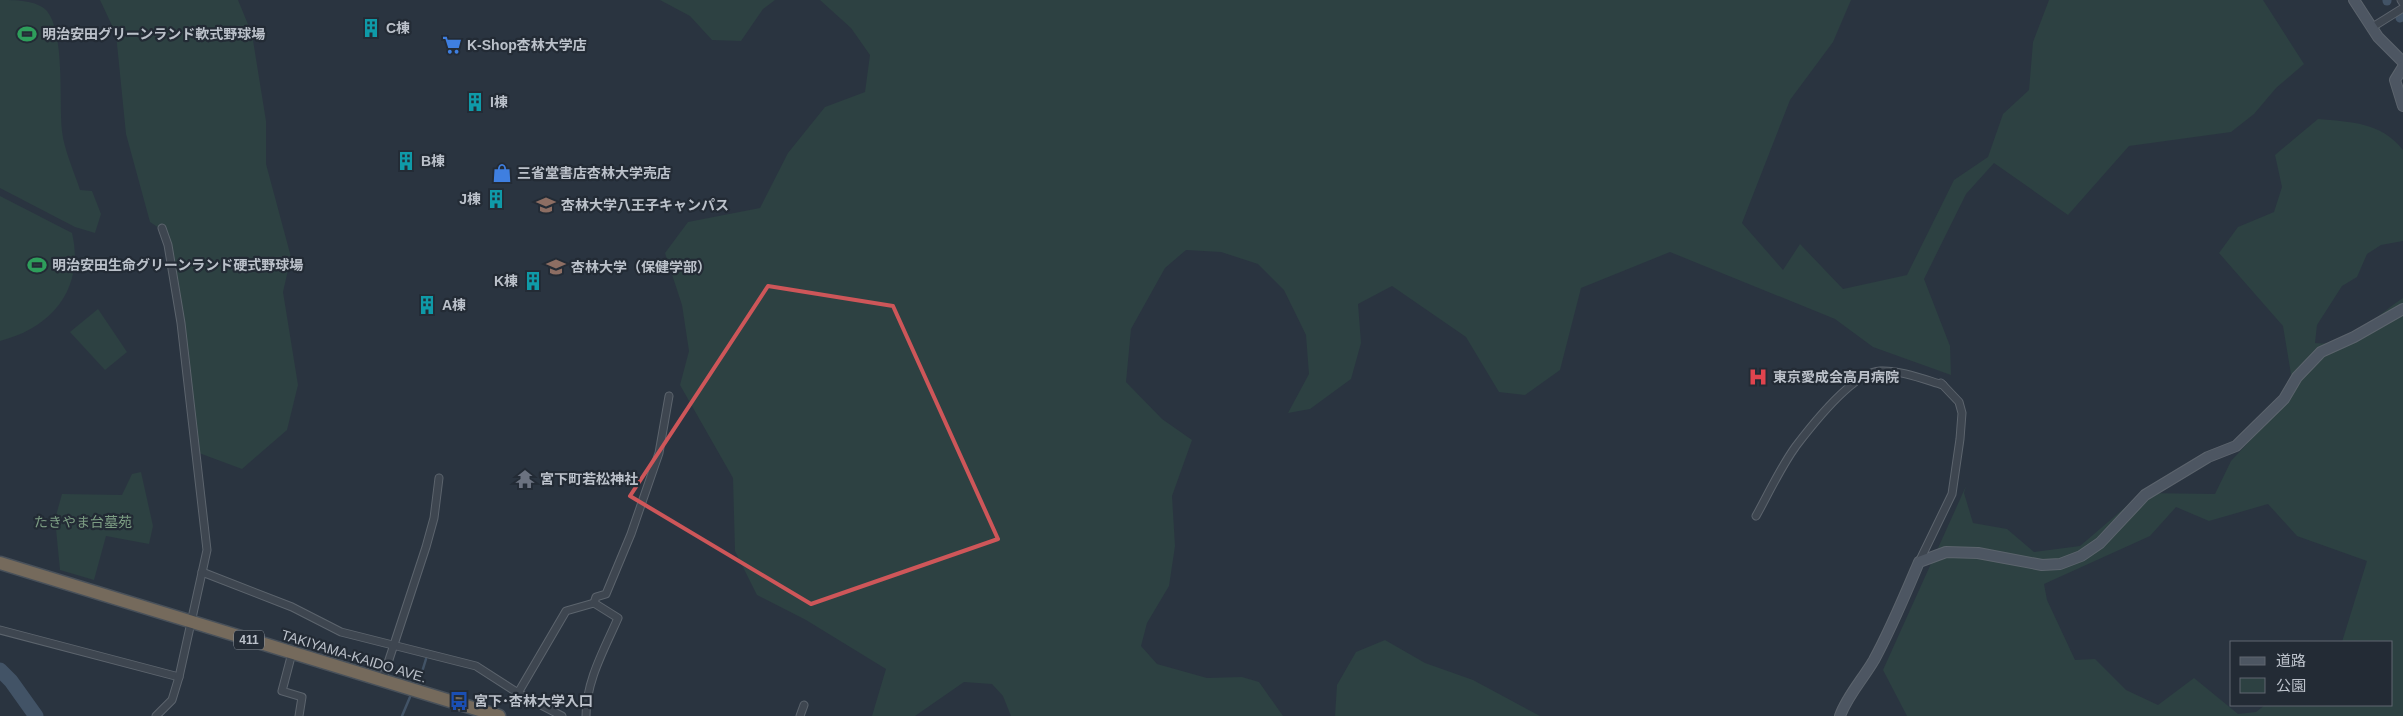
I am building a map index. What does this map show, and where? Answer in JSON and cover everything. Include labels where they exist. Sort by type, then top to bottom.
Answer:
[{"type":"highway","name":"TAKIYAMA-KAIDO AVE.","points":[[0,564],[498,716]]},
{"type":"main road","points":[[2354,0],[2371,28],[2403,62]]},
{"type":"main road","points":[[2403,67],[2396,76],[2395,84],[2403,106]]},
{"type":"main road","points":[[1840,716],[1845,703],[1867,672],[1881,647],[1919,562],[1946,552],[1978,553],[2042,565],[2060,564],[2080,556],[2100,542],[2146,495],[2208,456],[2236,446],[2284,399],[2298,377],[2321,352],[2354,337],[2403,309]]},
{"type":"street","points":[[2371,28],[2403,8]]},
{"type":"street","points":[[156,716],[172,700],[180,677],[207,550],[194,429],[176,292],[168,245],[162,228]]},
{"type":"street","points":[[1756,516],[1796,447],[1855,381],[1867,373],[1880,370],[1941,382],[1959,402],[1962,413],[1958,462],[1952,494],[1919,562]]},
{"type":"street","points":[[594,603],[596,597],[606,594],[631,534],[658,452],[668,396]]},
{"type":"street","points":[[382,680],[434,518],[439,478]]},
{"type":"street","points":[[202,572],[292,607],[341,632],[476,666],[518,693],[562,716]]},
{"type":"street","points":[[518,693],[566,611],[594,603],[618,618],[586,697],[586,716]]},
{"type":"street","points":[[0,630],[180,677]]},
{"type":"street","points":[[292,653],[282,691],[302,697],[299,716]]},
{"type":"street","points":[[800,716],[804,705]]},
{"type":"highlighted area","points":[[768,286],[893,306],[998,539],[811,604],[630,496]]},
{"type":"green space","points":[[0,0],[25,1],[38,5],[47,11],[53,21],[59,51],[63,138],[80,190],[92,191],[101,214],[95,233],[75,227],[0,188]]},
{"type":"green space","points":[[100,0],[238,0],[252,34],[266,121],[266,164],[291,257],[283,292],[298,385],[287,430],[242,469],[199,453],[162,230],[150,222],[126,134],[116,34]]},
{"type":"green space","points":[[660,0],[775,0],[763,9],[741,41],[712,40],[690,16]]},
{"type":"green space","points":[[820,0],[1851,0],[1833,42],[1790,100],[1742,223],[1783,270],[1800,244],[1843,289],[1907,275],[1954,180],[1988,157],[2003,114],[2029,90],[2033,42],[2049,0],[2263,0],[2304,64],[2276,88],[2254,114],[2231,132],[2129,146],[2068,215],[1994,163],[1966,194],[1924,279],[1950,346],[1951,375],[1873,347],[1835,319],[1670,252],[1581,288],[1560,370],[1525,395],[1499,392],[1466,337],[1392,286],[1358,304],[1361,343],[1351,379],[1310,409],[1288,413],[1309,374],[1306,335],[1284,290],[1258,264],[1221,252],[1186,250],[1165,268],[1131,329],[1126,382],[1162,419],[1192,440],[1172,496],[1175,546],[1169,586],[1147,623],[1141,646],[1157,664],[1207,678],[1242,677],[1259,682],[1283,716],[1011,716],[1003,696],[992,684],[964,682],[915,716],[872,716],[886,669],[806,620],[757,595],[735,551],[733,478],[680,385],[689,351],[682,305],[665,253],[688,222],[760,208],[788,153],[825,107],[865,92],[870,55],[851,28]]},
{"type":"green space","points":[[2318,119],[2365,125],[2385,134],[2403,150],[2403,241],[2381,245],[2367,254],[2357,277],[2342,286],[2317,325],[2315,343],[2327,343],[2350,335],[2403,298],[2403,716],[1907,716],[1883,670],[1966,486],[1964,493],[1973,523],[2007,529],[2034,552],[2080,546],[2142,493],[2215,494],[2231,461],[2288,400],[2291,374],[2283,326],[2219,253],[2238,227],[2274,212],[2282,187],[2275,155]],"holes":[[[2268,504],[2297,536],[2367,561],[2342,641],[2393,641],[2393,706],[2264,706],[2256,712],[2238,714],[2194,678],[2158,705],[2126,690],[2095,659],[2075,660],[2047,600],[2044,584],[2150,536],[2176,507],[2209,521]]]},
{"type":"green space","name":"明治安田生命グリーンランド硬式野球場","points":[[0,196],[72,233],[75,253],[74,271],[69,288],[49,316],[19,335],[0,341]]},
{"type":"green space","points":[[98,309],[127,352],[105,370],[70,332]]},
{"type":"green space","name":"たきやま台墓苑","points":[[141,472],[153,526],[149,544],[106,536],[94,580],[60,570],[55,519],[62,494],[122,495],[132,474]]},
{"type":"green space","points":[[1385,640],[1425,663],[1473,680],[1540,716],[1335,716],[1337,685],[1356,652]]},
{"type":"waterway","points":[[418,685],[426,659]]},
{"type":"waterway","points":[[0,670],[11,681],[36,716]]},
{"type":"waterway","points":[[402,716],[410,697]]},
{"type":"place","name":"C棟","points":[[371,28]]},
{"type":"place","name":"明治安田グリーンランド軟式野球場","points":[[27,34]]},
{"type":"place","name":"K-Shop杏林大学店","points":[[452,45]]},
{"type":"place","name":"I棟","points":[[475,102]]},
{"type":"place","name":"B棟","points":[[406,161]]},
{"type":"place","name":"三省堂書店杏林大学売店","points":[[502,173]]},
{"type":"place","name":"J棟","points":[[496,199]]},
{"type":"place","name":"杏林大学八王子キャンパス","points":[[546,205]]},
{"type":"place","name":"明治安田生命グリーンランド硬式野球場","points":[[37,265]]},
{"type":"place","name":"杏林大学（保健学部）","points":[[556,267]]},
{"type":"place","name":"K棟","points":[[533,281]]},
{"type":"place","name":"A棟","points":[[427,305]]},
{"type":"place","name":"東京愛成会高月病院","points":[[1758,377]]},
{"type":"place","name":"宮下町若松神社","points":[[525,479]]},
{"type":"place","name":"宮下･杏林大学入口","points":[[459,701]]}]
